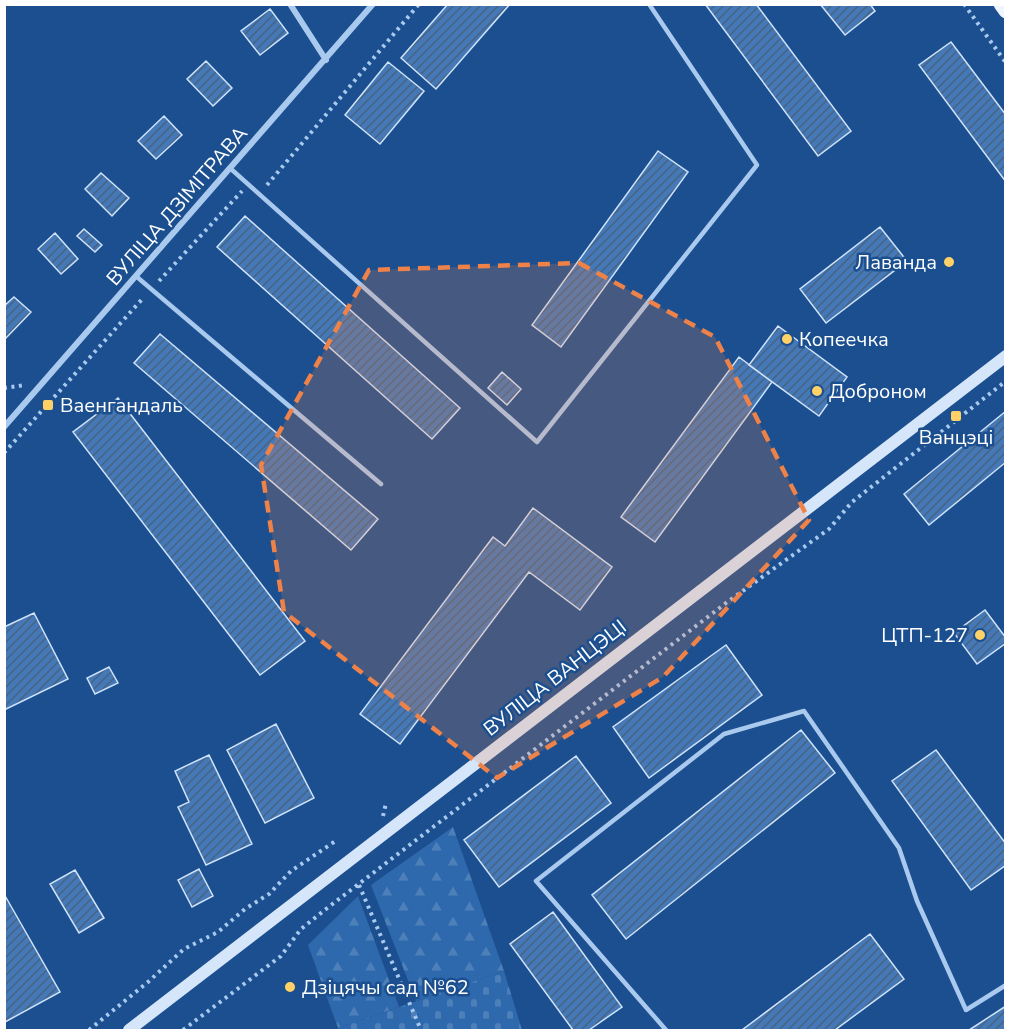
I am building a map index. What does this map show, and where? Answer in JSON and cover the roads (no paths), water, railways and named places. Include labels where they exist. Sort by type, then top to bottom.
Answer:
[{"type":"main road","points":[[1001,4],[1005,11]]},
{"type":"main road","name":"ВУЛІЦА ВАНЦЭЦІ","points":[[129,1030],[1005,356]]},
{"type":"street","points":[[290,4],[326,60]]},
{"type":"street","name":"ВУЛІЦА ДЗІМІТРАВА","points":[[4,427],[137,278],[374,4]]},
{"type":"lane","points":[[231,169],[537,441],[757,165],[649,4]]},
{"type":"lane","points":[[137,278],[381,484]]},
{"type":"lane","points":[[666,1030],[536,880],[724,734],[804,711],[899,848],[917,902],[966,1010],[1005,985]]},
{"type":"place","name":"Лаванда","points":[[949,262]]},
{"type":"place","name":"Копеечка","points":[[787,339]]},
{"type":"place","name":"Доброном","points":[[817,391]]},
{"type":"place","name":"Ваенгандаль","points":[[48,405]]},
{"type":"place","name":"Ванцэці","points":[[956,416]]},
{"type":"place","name":"ЦТП-127","points":[[980,635]]},
{"type":"place","name":"Дзіцячы сад №62","points":[[290,987]]}]
